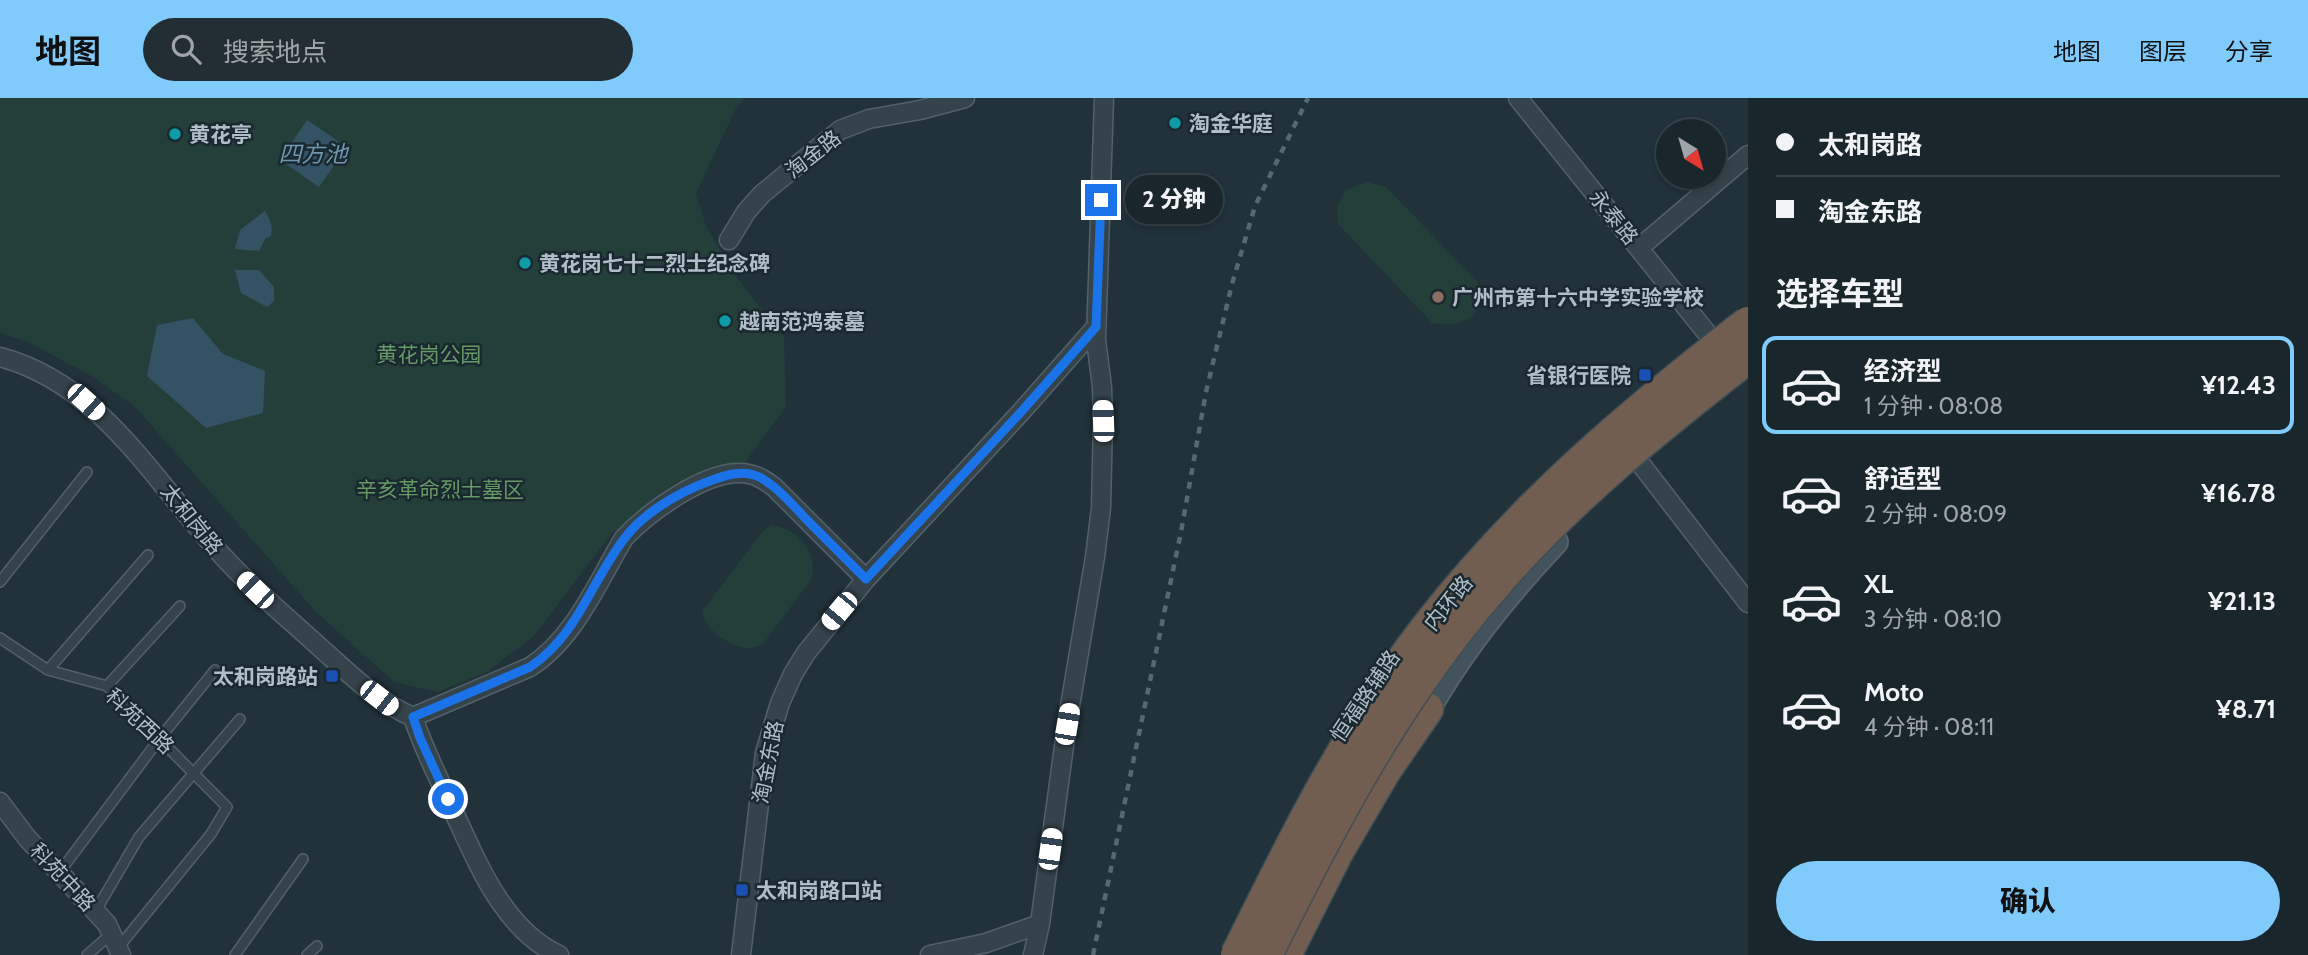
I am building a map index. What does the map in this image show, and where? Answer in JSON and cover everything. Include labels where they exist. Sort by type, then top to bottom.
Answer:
[{"type":"highway","name":"内环路","points":[[1237,955],[1314,803],[1380,694],[1428,626],[1480,562],[1562,477],[1629,418],[1748,323]]},
{"type":"highway","name":"内环路","points":[[1266,955],[1354,785],[1405,703],[1448,642],[1493,587],[1584,491],[1635,446],[1748,357]]},
{"type":"highway","points":[[1285,955],[1337,852],[1385,769],[1427,709]]},
{"type":"main road","name":"恒福路辅路","points":[[1220,955],[1307,787],[1360,701],[1401,642],[1457,572],[1541,480],[1605,421],[1748,307]]},
{"type":"main road","points":[[1300,955],[1427,709],[1472,643],[1525,575],[1578,517],[1639,461],[1748,375]]},
{"type":"street","name":"淘金路","points":[[729,240],[762,194],[840,131],[869,119],[920,110],[965,98]]},
{"type":"street","points":[[1033,955],[1040,924],[1067,724],[1101,508],[1103,421],[1096,327],[1104,98]]},
{"type":"street","name":"永泰路","points":[[1518,98],[1710,337]]},
{"type":"street","points":[[1639,248],[1748,155]]},
{"type":"street","name":"淘金东路","points":[[741,955],[762,772],[771,730],[780,702],[806,653],[866,579],[1096,327]]},
{"type":"street","name":"太和岗路","points":[[0,357],[41,371],[86,402],[130,444],[217,551],[255,590],[366,689],[391,708],[413,717]]},
{"type":"street","points":[[1605,421],[1748,603]]},
{"type":"street","points":[[559,955],[540,945],[523,929],[496,894],[468,842],[413,717],[530,667],[544,658],[558,645],[569,629],[624,538],[680,495],[723,475],[747,473],[761,477],[774,486],[866,579]]},
{"type":"street","name":"科苑中路","points":[[0,802],[27,838],[107,924],[117,946]]},
{"type":"street","points":[[930,955],[986,943],[1040,924]]},
{"type":"lane","points":[[0,582],[87,472]]},
{"type":"lane","points":[[48,670],[148,555]]},
{"type":"lane","points":[[107,686],[180,606]]},
{"type":"lane","name":"科苑西路","points":[[0,638],[48,670],[107,686],[227,807],[211,834],[117,946]]},
{"type":"lane","points":[[59,873],[160,738],[215,670]]},
{"type":"lane","points":[[95,912],[139,837],[240,719]]},
{"type":"lane","points":[[235,955],[303,859]]},
{"type":"lane","points":[[87,955],[117,946]]},
{"type":"lane","points":[[307,955],[317,946]]},
{"type":"green space","name":"黄花岗公园","points":[[0,98],[744,98],[734,112],[696,194],[706,226],[735,275],[784,337],[786,407],[744,464],[685,486],[612,533],[534,636],[485,673],[437,692],[394,682],[316,612],[135,407],[95,378],[28,342],[0,333]]},
{"type":"green space","points":[[1367,182],[1386,187],[1478,282],[1477,308],[1468,319],[1455,324],[1432,323],[1338,224],[1337,208],[1345,190]]},
{"type":"green space","points":[[771,525],[790,531],[804,544],[812,561],[811,580],[763,644],[752,648],[736,645],[713,631],[702,611],[764,530]]},
{"type":"water","name":"四方池","points":[[307,120],[347,147],[319,187],[280,160]]},
{"type":"water","points":[[265,211],[271,223],[271,236],[265,239],[259,251],[235,249],[240,230]]},
{"type":"water","points":[[235,270],[259,270],[274,287],[274,301],[267,307],[241,293]]},
{"type":"water","points":[[193,318],[223,354],[265,371],[263,413],[206,428],[147,376],[157,325]]},
{"type":"railway","points":[[1093,955],[1181,532],[1206,392],[1232,284],[1255,206],[1308,98]]},
{"type":"place","name":"淘金华庭","points":[[1175,123]]},
{"type":"place","name":"黄花亭","points":[[175,134]]},
{"type":"place","name":"黄花岗七十二烈士纪念碑","points":[[525,263]]},
{"type":"place","name":"广州市第十六中学实验学校","points":[[1438,297]]},
{"type":"place","name":"越南范鸿泰墓","points":[[725,321]]},
{"type":"place","name":"省银行医院","points":[[1645,375]]},
{"type":"place","name":"太和岗路站","points":[[332,676]]},
{"type":"place","name":"太和岗路口站","points":[[742,890]]},
{"type":"route","points":[[448,799],[413,717],[530,667],[544,658],[558,645],[569,629],[624,538],[645,519],[680,495],[723,475],[747,473],[761,477],[774,486],[866,579],[1096,327],[1101,200]]},
{"type":"park label","name":"辛亥革命烈士墓区","points":[[440,489]]}]
